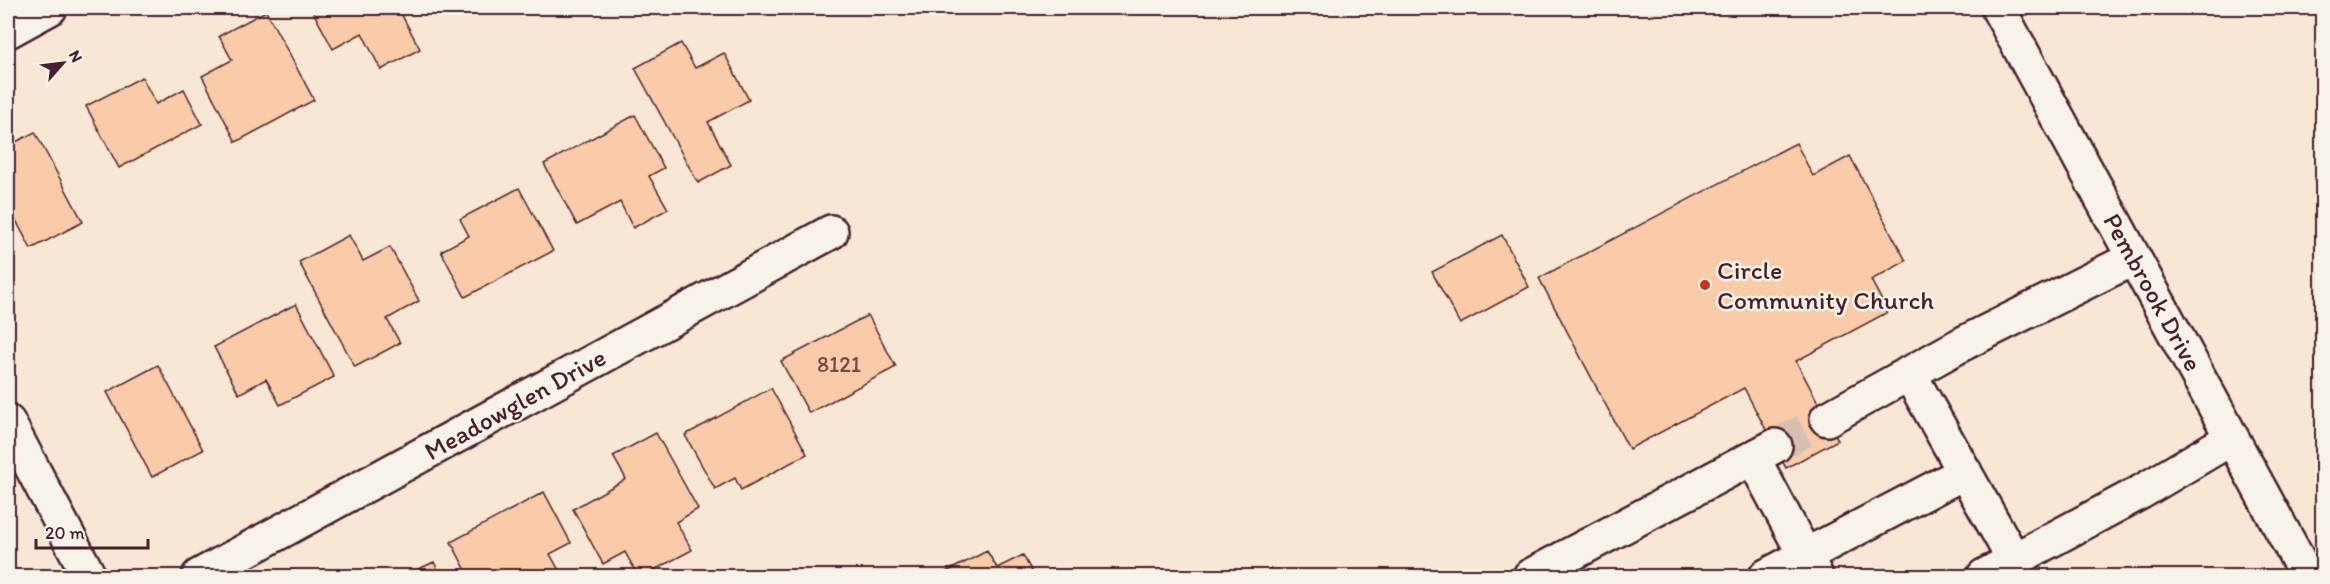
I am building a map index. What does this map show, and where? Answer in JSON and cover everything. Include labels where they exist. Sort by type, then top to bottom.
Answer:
[{"type":"street","points":[[8,31],[50,8]]},
{"type":"street","name":"Pembrook Drive","points":[[1998,8],[2307,576]]},
{"type":"street","name":"Meadowglen Drive","points":[[199,576],[831,232]]},
{"type":"street","points":[[1827,419],[2134,258]]},
{"type":"street","points":[[1909,374],[2014,560]]},
{"type":"street","points":[[8,422],[89,576]]},
{"type":"street","points":[[1984,576],[2141,492],[2232,438]]},
{"type":"street","points":[[1530,576],[1764,452],[1811,566]]},
{"type":"street","points":[[1766,576],[1811,566],[1965,472]]},
{"type":"building","points":[[311,8],[398,8],[420,49],[381,70],[362,33],[333,49]]},
{"type":"building","points":[[266,11],[314,100],[236,142],[202,76],[232,60],[219,36]]},
{"type":"building","points":[[681,43],[695,68],[724,53],[749,100],[708,122],[731,165],[698,183],[635,68]]},
{"type":"building","points":[[142,77],[156,104],[184,89],[202,124],[119,168],[86,106]]},
{"type":"building","points":[[635,115],[664,168],[649,176],[668,209],[633,228],[620,202],[577,225],[544,164]]},
{"type":"building","points":[[35,132],[83,222],[31,249],[8,205],[8,146]]},
{"type":"building","points":[[1796,143],[1813,176],[1850,156],[1906,261],[1871,280],[1888,312],[1796,361],[1838,440],[1786,468],[1744,388],[1629,449],[1539,278]]},
{"type":"building","points":[[519,188],[553,251],[465,297],[441,251],[469,236],[460,219]]},
{"type":"building","points":[[349,235],[363,261],[390,247],[419,301],[387,319],[400,343],[355,367],[299,262]]},
{"type":"building","points":[[1502,235],[1529,287],[1460,324],[1432,272]]},
{"type":"building","points":[[296,304],[334,377],[280,405],[266,379],[239,394],[214,347]]},
{"type":"building","points":[[868,315],[896,367],[809,413],[781,361]]},
{"type":"building","points":[[158,365],[203,450],[152,477],[107,392]]},
{"type":"building","points":[[771,388],[807,454],[741,490],[735,478],[715,489],[685,435]]},
{"type":"building","points":[[656,433],[698,509],[676,522],[692,550],[643,576],[638,576],[625,552],[603,564],[573,509],[626,479],[613,456]]},
{"type":"building","points":[[544,492],[571,543],[550,554],[561,574],[555,576],[469,576],[451,542]]},
{"type":"building","points":[[987,551],[997,568],[1023,555],[1034,576],[938,576]]},
{"type":"building","points":[[434,562],[441,576],[403,576]]},
{"type":"tunnel","points":[[1775,446],[1827,419]]},
{"type":"place","name":"Circle Community Church","points":[[1705,285]]}]
